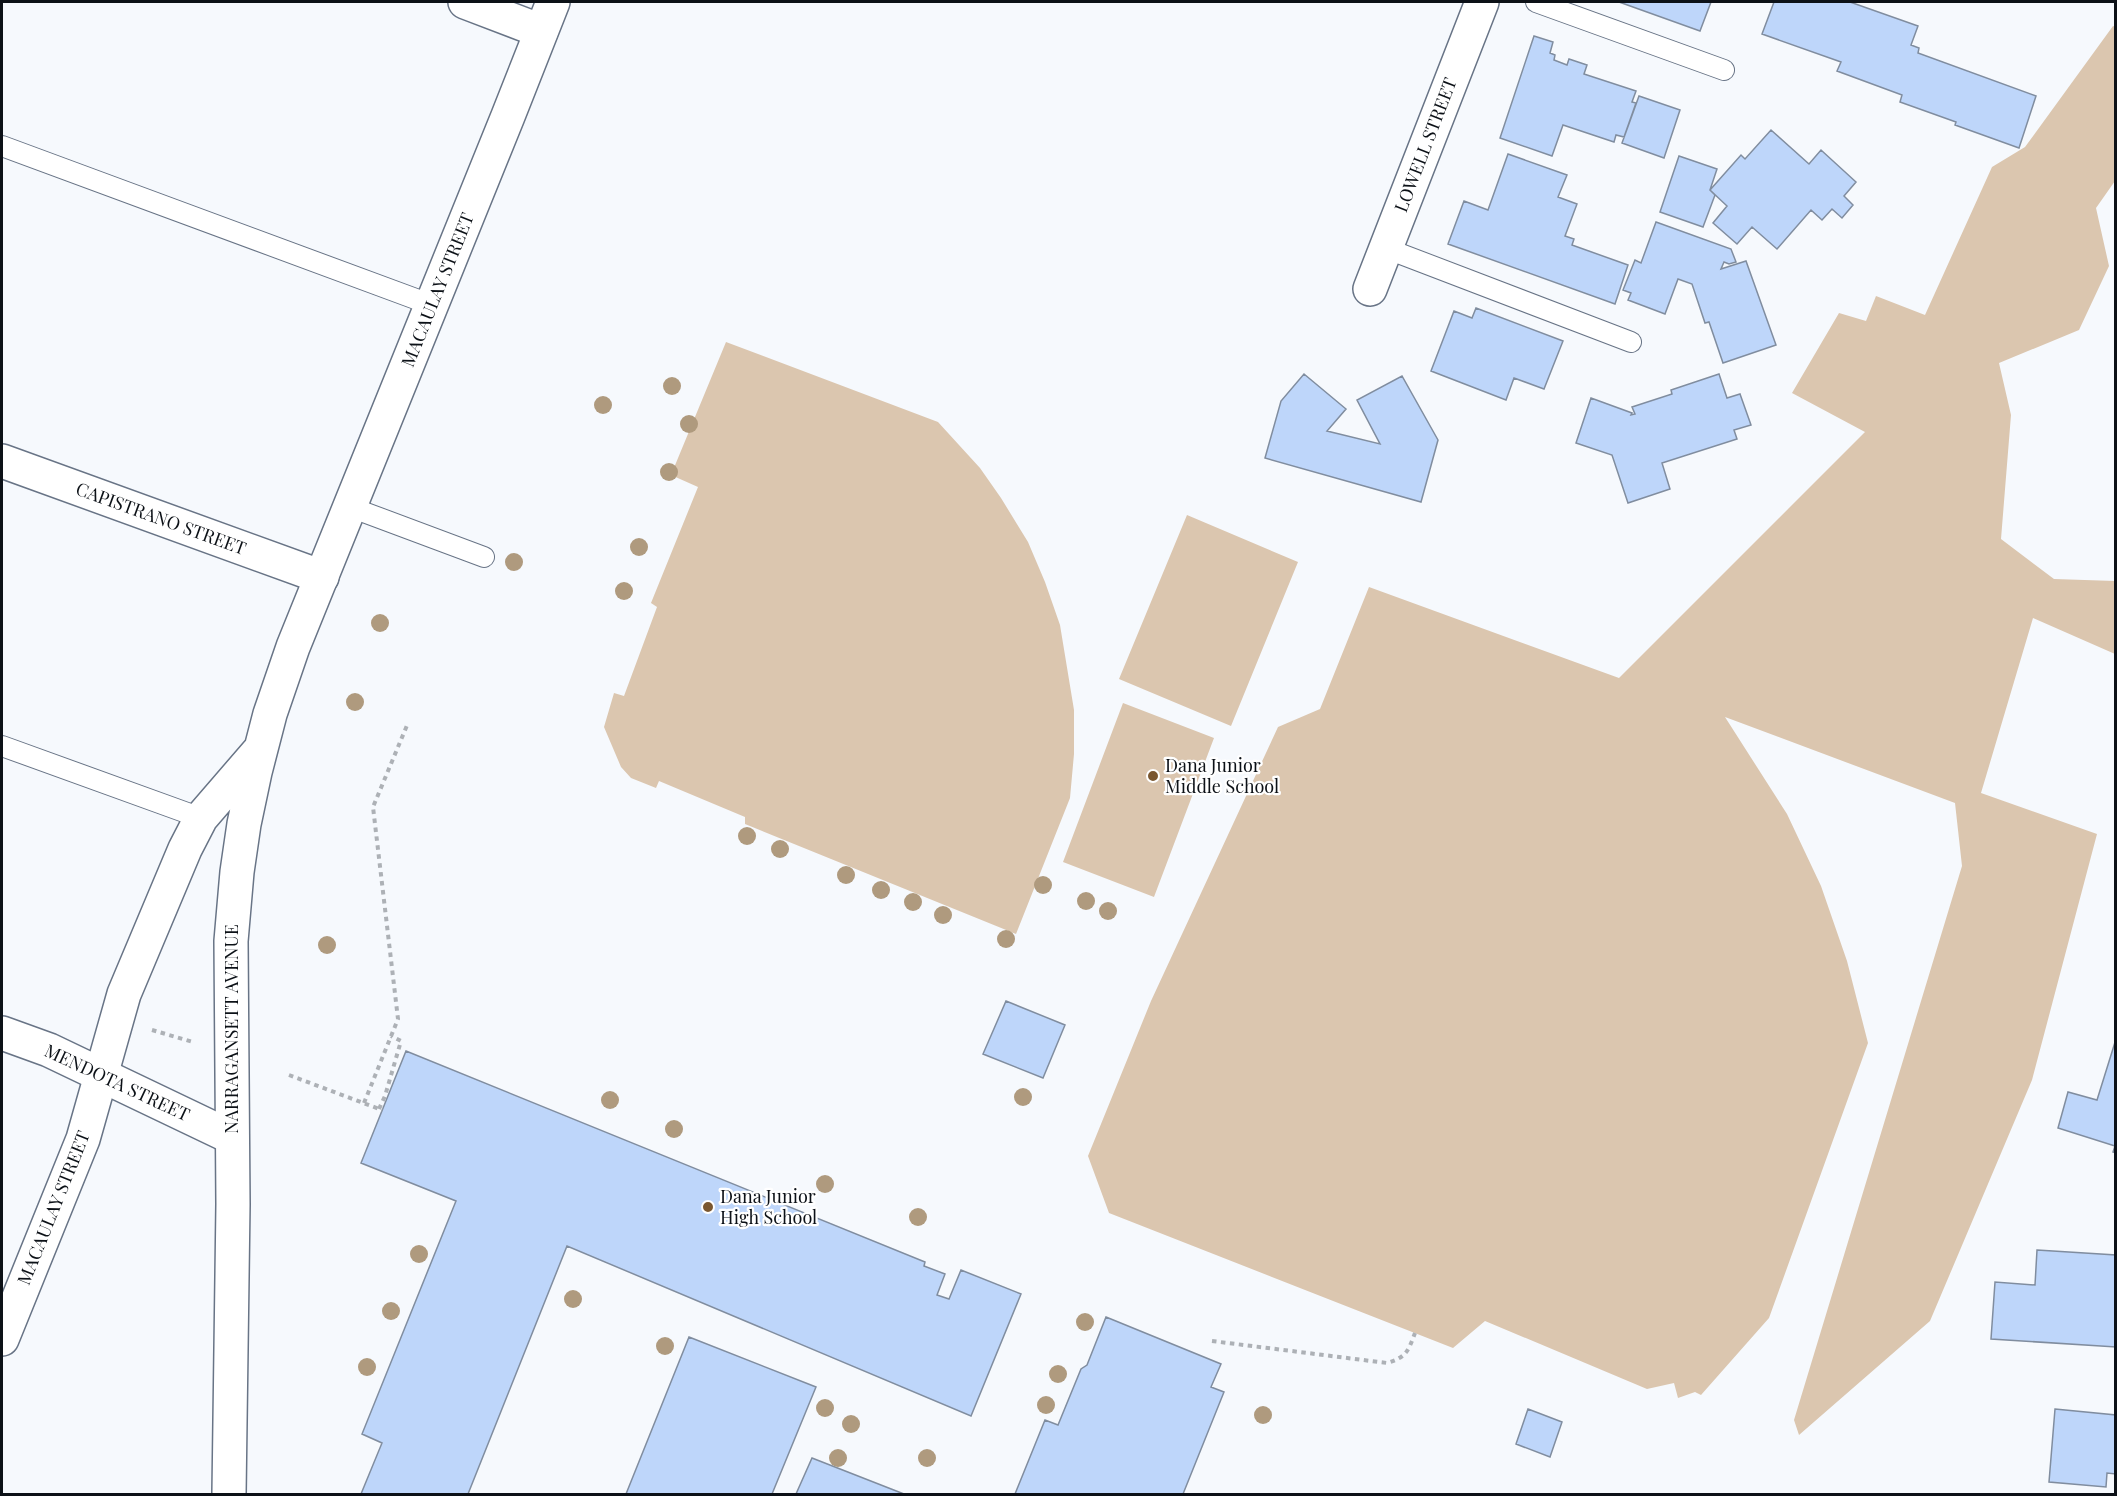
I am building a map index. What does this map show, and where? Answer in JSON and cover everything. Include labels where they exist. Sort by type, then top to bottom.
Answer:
[{"type":"street","points":[[465,2],[547,16]]},
{"type":"street","name":"LOWELL STREET","points":[[1370,289],[1482,2]]},
{"type":"street","name":"MACAULAY STREET","points":[[322,577],[547,16]]},
{"type":"street","name":"CAPISTRANO STREET","points":[[2,460],[322,577]]},
{"type":"street","name":"NARRAGANSETT AVENUE","points":[[229,1494],[233,1204],[231,941],[244,824],[261,748],[293,647],[322,577]]},
{"type":"street","name":"MACAULAY STREET","points":[[4,1324],[83,1139],[124,994],[185,849],[201,818],[261,748]]},
{"type":"street","name":"MENDOTA STREET","points":[[2,1033],[49,1050],[231,1137]]},
{"type":"lane","points":[[1536,2],[1724,70]]},
{"type":"lane","points":[[2,146],[432,305]]},
{"type":"lane","points":[[1385,248],[1631,342]]},
{"type":"lane","points":[[350,507],[484,556]]},
{"type":"lane","points":[[2,746],[201,818]]},
{"type":"path","points":[[364,1103],[398,1019],[374,807],[408,723]]},
{"type":"path","points":[[147,1029],[199,1044]]},
{"type":"path","points":[[289,1075],[380,1110],[401,1041],[391,1036]]},
{"type":"path","points":[[1212,1341],[1387,1363],[1400,1359],[1407,1352],[1415,1333]]},
{"type":"shaded area","points":[[2113,26],[2116,27],[2115,181],[2096,208],[2109,266],[2079,330],[1999,363],[2011,415],[2001,539],[2054,579],[2115,581],[2115,654],[2033,618],[1981,793],[2097,834],[2032,1080],[1930,1321],[1799,1435],[1794,1420],[1962,866],[1955,803],[1725,717],[1787,814],[1821,886],[1847,961],[1868,1043],[1769,1318],[1701,1395],[1695,1392],[1678,1398],[1674,1383],[1647,1389],[1485,1321],[1453,1348],[1109,1213],[1088,1156],[1151,1001],[1278,727],[1320,709],[1369,587],[1619,678],[1865,432],[1792,393],[1839,313],[1866,321],[1876,296],[1925,315],[1992,167],[2025,147]]},
{"type":"shaded area","points":[[726,342],[938,422],[980,468],[1028,542],[1060,625],[1074,710],[1074,754],[1070,798],[1016,934],[745,824],[745,817],[659,781],[656,788],[631,778],[621,767],[604,727],[614,693],[624,696],[657,607],[651,603],[698,487],[671,475]]},
{"type":"shaded area","points":[[1187,515],[1298,562],[1231,726],[1119,679]]},
{"type":"shaded area","points":[[1123,703],[1214,738],[1154,897],[1063,862]]},
{"type":"building","points":[[1619,2],[1711,2],[1700,31]]},
{"type":"building","points":[[1774,2],[1850,2],[1918,26],[1911,45],[1919,48],[1918,53],[2036,96],[2019,148],[1900,102],[1902,95],[1837,71],[1841,62],[1762,34]]},
{"type":"building","points":[[1534,36],[1553,42],[1550,53],[1555,55],[1554,60],[1567,65],[1569,59],[1587,65],[1584,74],[1636,91],[1632,102],[1636,103],[1624,137],[1616,135],[1614,142],[1563,125],[1552,156],[1500,138]]},
{"type":"building","points":[[1639,96],[1680,110],[1664,158],[1622,143]]},
{"type":"building","points":[[1771,130],[1809,164],[1821,150],[1856,182],[1844,196],[1853,205],[1842,218],[1832,209],[1822,220],[1811,210],[1777,249],[1752,227],[1737,244],[1713,223],[1727,206],[1710,190],[1741,155],[1745,159]]},
{"type":"building","points":[[1508,154],[1567,175],[1558,197],[1577,204],[1565,236],[1574,239],[1572,245],[1628,265],[1615,304],[1448,244],[1464,201],[1488,210]]},
{"type":"building","points":[[1679,156],[1717,169],[1710,190],[1715,195],[1703,227],[1660,212]]},
{"type":"building","points":[[1656,222],[1731,249],[1736,262],[1729,264],[1724,262],[1721,269],[1746,261],[1776,345],[1723,363],[1709,322],[1705,323],[1692,284],[1678,279],[1665,314],[1628,300],[1631,293],[1623,290],[1635,260],[1641,263]]},
{"type":"building","points":[[1476,308],[1563,341],[1544,389],[1514,378],[1506,400],[1431,371],[1454,311],[1472,318]]},
{"type":"building","points":[[1304,374],[1346,409],[1327,431],[1380,444],[1357,400],[1402,376],[1438,440],[1421,502],[1265,458],[1281,401]]},
{"type":"building","points":[[1719,374],[1727,398],[1740,394],[1751,425],[1734,430],[1737,439],[1662,463],[1670,489],[1628,503],[1612,455],[1576,443],[1591,398],[1632,413],[1631,415],[1635,414],[1632,407],[1672,394],[1671,390]]},
{"type":"building","points":[[1006,1001],[1065,1025],[1043,1078],[983,1054]]},
{"type":"building","points":[[2116,1039],[2116,1153],[2113,1152],[2115,1146],[2058,1128],[2068,1092],[2097,1100]]},
{"type":"building","points":[[406,1051],[925,1262],[924,1266],[945,1274],[937,1295],[949,1299],[961,1270],[1021,1294],[971,1416],[567,1246],[468,1494],[361,1494],[382,1443],[362,1434],[456,1201],[361,1163]]},
{"type":"building","points":[[2037,1250],[2116,1255],[2116,1347],[1991,1339],[1995,1282],[2035,1285]]},
{"type":"building","points":[[1106,1317],[1221,1364],[1211,1387],[1224,1392],[1183,1494],[1015,1494],[1045,1420],[1058,1425],[1081,1369],[1087,1365]]},
{"type":"building","points":[[689,1337],[816,1387],[772,1494],[626,1494]]},
{"type":"building","points":[[1528,1409],[1562,1422],[1550,1457],[1516,1444]]},
{"type":"building","points":[[2055,1409],[2116,1415],[2116,1474],[2107,1473],[2106,1487],[2049,1482]]},
{"type":"building","points":[[812,1458],[904,1494],[796,1494]]},
{"type":"place","name":"Dana Junior Middle School","points":[[1153,776]]},
{"type":"place","name":"Dana Junior High School","points":[[708,1207]]}]
